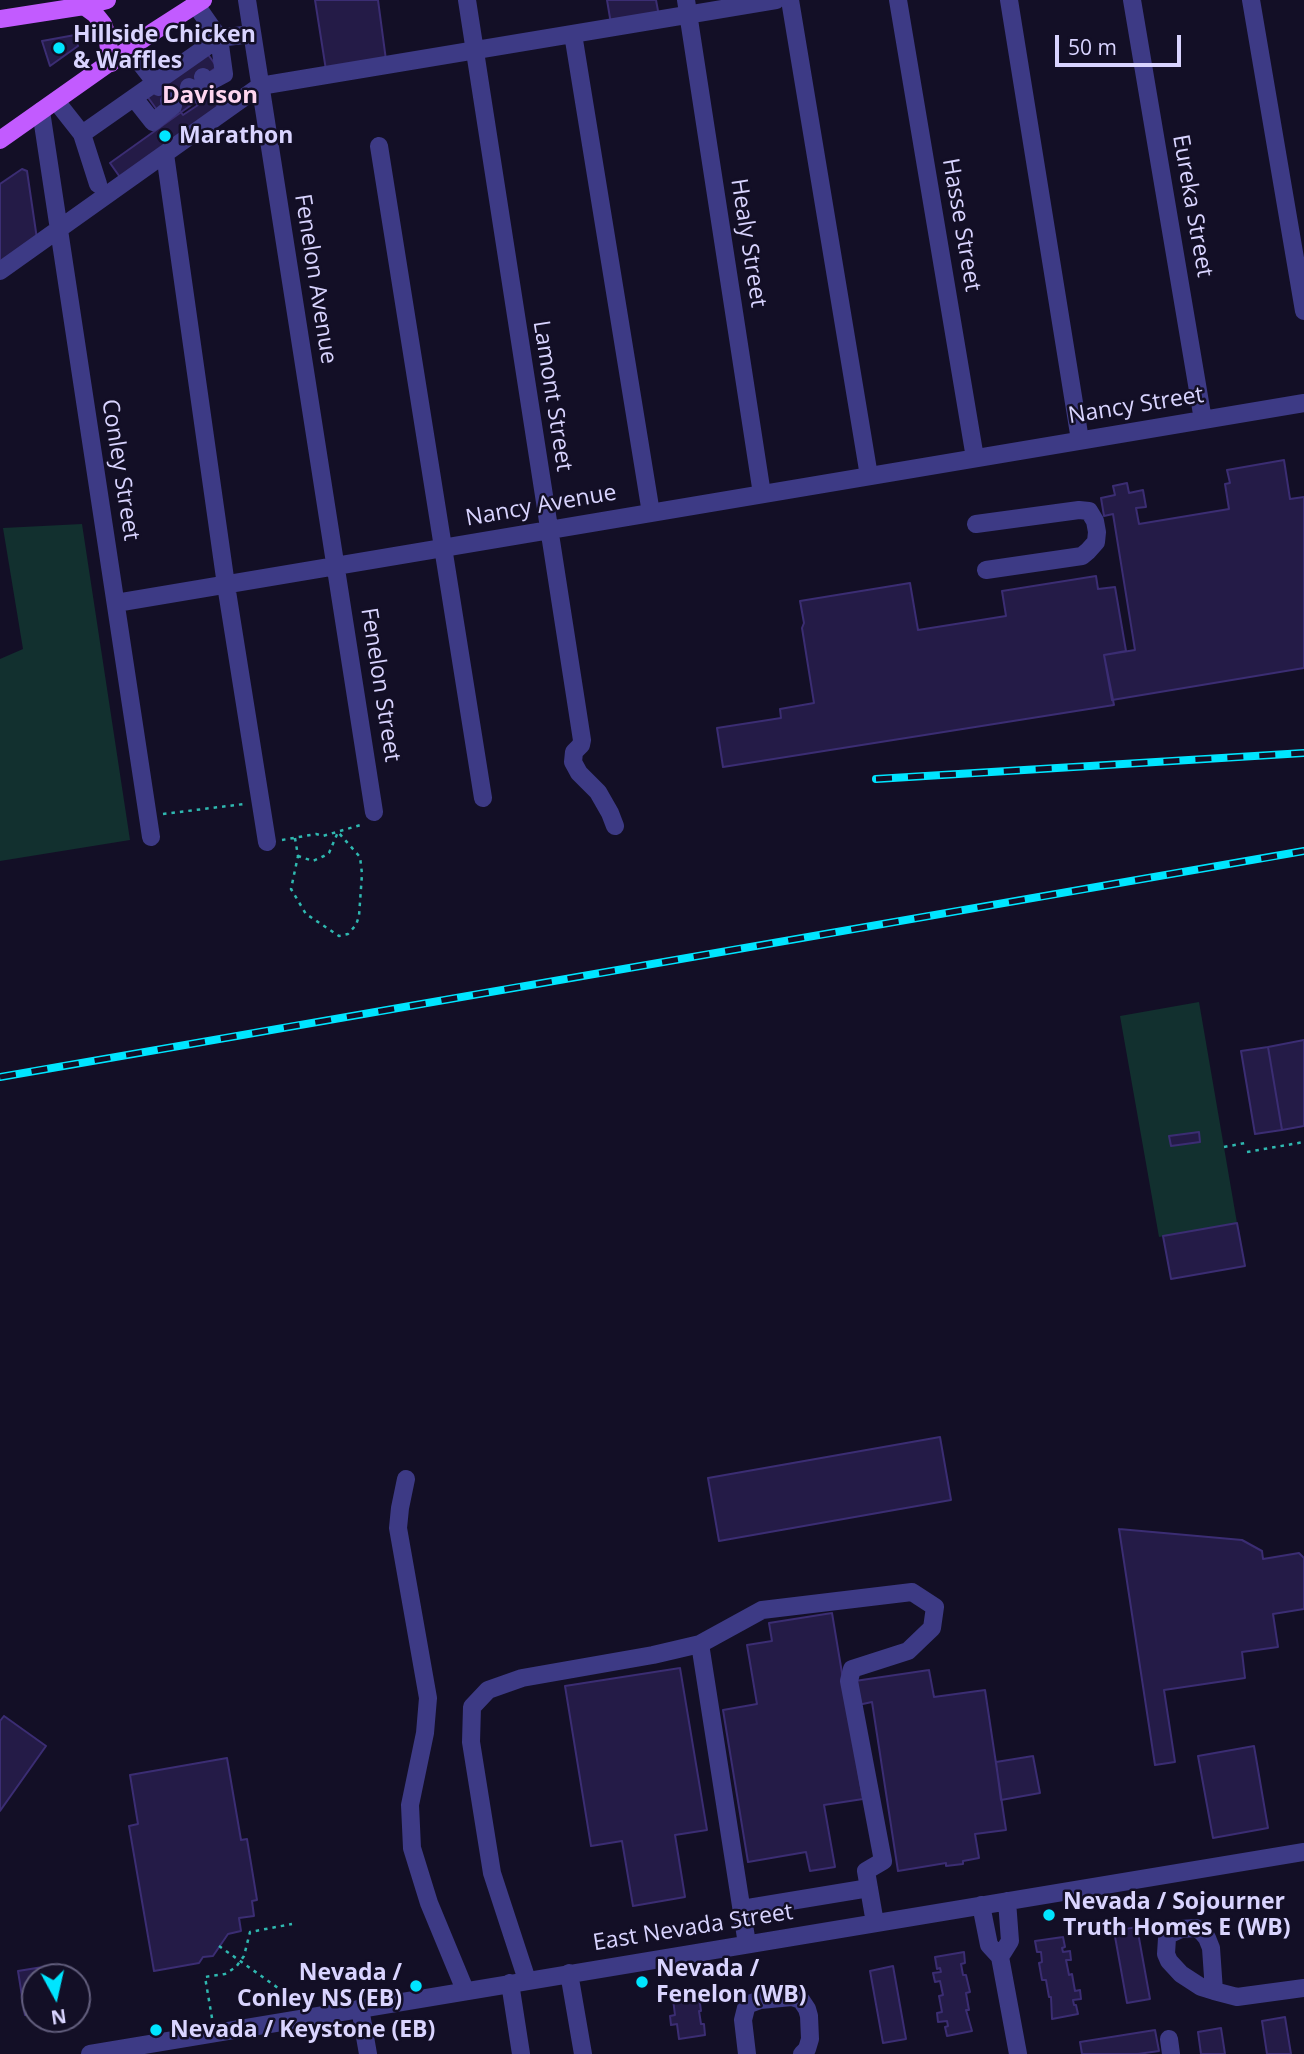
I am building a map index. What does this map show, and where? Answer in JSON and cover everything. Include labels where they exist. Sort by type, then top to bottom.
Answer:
[{"type":"main road","points":[[0,19],[26,7],[84,6],[107,0]]},
{"type":"main road","points":[[0,140],[199,2]]},
{"type":"main road","points":[[84,6],[103,24],[111,64]]},
{"type":"street","name":"Fenelon Avenue","points":[[247,0],[337,566]]},
{"type":"street","name":"Lamont Street","points":[[467,0],[582,742],[575,752],[573,762],[574,767],[598,792],[615,826]]},
{"type":"street","points":[[0,271],[260,86],[573,34],[687,7],[776,0]]},
{"type":"street","points":[[790,0],[869,476]]},
{"type":"street","name":"Hasse Street","points":[[898,0],[975,458]]},
{"type":"street","points":[[1009,0],[1080,440]]},
{"type":"street","name":"Eureka Street","points":[[1132,0],[1203,420]]},
{"type":"street","points":[[1251,0],[1304,311]]},
{"type":"street","points":[[82,134],[134,98],[224,74],[219,38],[199,2]]},
{"type":"street","name":"Healy Street","points":[[687,7],[761,494]]},
{"type":"street","points":[[134,98],[153,122],[219,38],[251,34]]},
{"type":"street","points":[[573,34],[650,513]]},
{"type":"street","points":[[130,50],[182,84]]},
{"type":"street","points":[[48,106],[82,134],[98,184]]},
{"type":"street","name":"Conley Street","points":[[48,106],[59,229],[151,837]]},
{"type":"street","points":[[379,146],[483,798]]},
{"type":"street","points":[[165,154],[226,585],[267,842]]},
{"type":"street","name":"Nancy Street","points":[[975,458],[1304,403]]},
{"type":"street","name":"Nancy Avenue","points":[[116,603],[975,458]]},
{"type":"street","points":[[976,524],[1079,510],[1089,511],[1095,520],[1096,542],[1082,556],[986,570]]},
{"type":"street","name":"Fenelon Street","points":[[337,566],[374,812]]},
{"type":"street","points":[[406,1479],[398,1528],[428,1698],[425,1733],[410,1805],[412,1848],[429,1903],[466,1990]]},
{"type":"street","points":[[521,2054],[518,1981],[492,1873],[471,1742],[472,1707],[488,1690],[522,1678],[700,1644],[762,1610],[912,1592],[935,1607],[932,1628],[908,1651],[852,1669],[849,1681],[883,1861],[866,1871],[875,1923]]},
{"type":"street","points":[[700,1644],[747,1944]]},
{"type":"street","name":"East Nevada Street","points":[[90,2054],[152,2049],[360,2008],[1304,1852]]},
{"type":"street","points":[[742,1909],[869,1888]]},
{"type":"street","points":[[1000,1957],[1010,1941],[1007,1901]]},
{"type":"street","points":[[981,1905],[989,1945],[1000,1957],[1018,2054]]},
{"type":"street","points":[[569,1973],[583,2054]]},
{"type":"street","points":[[1214,1991],[1237,1997],[1304,1988]]},
{"type":"street","points":[[747,2054],[743,2020],[749,2004],[760,2000],[792,1997],[801,2000],[809,2016],[810,2039],[802,2054]]},
{"type":"street","points":[[360,2008],[368,2054]]},
{"type":"path","points":[[147,808],[160,806],[163,814],[261,802]]},
{"type":"path","points":[[267,842],[338,832],[362,825],[374,816],[374,812]]},
{"type":"path","points":[[298,856],[313,861],[329,853],[338,832]]},
{"type":"path","points":[[295,838],[298,856],[291,889],[306,914],[339,936],[348,934],[359,916],[362,874],[360,857],[338,832]]},
{"type":"path","points":[[1247,1152],[1304,1142]]},
{"type":"path","points":[[1224,1147],[1245,1143]]},
{"type":"path","points":[[212,2018],[205,1978],[236,1967],[244,1956],[250,1932],[292,1924]]},
{"type":"path","points":[[219,1946],[295,2000]]},
{"type":"green space","points":[[82,524],[130,840],[0,861],[0,659],[23,649],[3,528]]},
{"type":"green space","points":[[1199,1002],[1237,1223],[1159,1237],[1120,1016]]},
{"type":"building","points":[[315,0],[378,0],[386,60],[326,70]]},
{"type":"building","points":[[607,0],[656,0],[659,16],[611,24]]},
{"type":"building","points":[[75,35],[78,46],[50,66],[42,41]]},
{"type":"building","points":[[207,53],[217,67],[186,89],[198,105],[183,115],[171,99],[157,110],[147,96]]},
{"type":"building","name":"Marathon","points":[[208,93],[221,110],[122,180],[110,163]]},
{"type":"building","points":[[22,169],[27,171],[37,239],[0,267],[0,184]]},
{"type":"building","points":[[1284,460],[1290,499],[1304,497],[1304,668],[1112,700],[1104,655],[1135,650],[1113,514],[1104,516],[1101,498],[1115,495],[1113,486],[1127,483],[1129,493],[1143,490],[1146,507],[1136,508],[1139,524],[1229,509],[1225,484],[1230,483],[1227,470]]},
{"type":"building","points":[[1096,576],[1098,589],[1115,587],[1126,651],[1104,655],[1114,705],[723,767],[717,728],[781,718],[780,709],[814,703],[800,601],[910,583],[918,630],[1006,616],[1002,591]]},
{"type":"building","points":[[1304,1040],[1304,1126],[1282,1130],[1268,1047]]},
{"type":"building","points":[[1268,1047],[1282,1130],[1255,1134],[1241,1051]]},
{"type":"building","points":[[1199,1132],[1200,1142],[1171,1146],[1169,1136]]},
{"type":"building","points":[[1237,1223],[1245,1266],[1171,1279],[1163,1236]]},
{"type":"building","points":[[940,1437],[951,1500],[719,1541],[708,1478]]},
{"type":"building","points":[[1119,1529],[1242,1540],[1262,1551],[1263,1559],[1299,1553],[1304,1558],[1304,1609],[1273,1614],[1278,1647],[1242,1652],[1245,1678],[1164,1690],[1175,1762],[1155,1765]]},
{"type":"building","points":[[832,1613],[863,1799],[824,1805],[835,1867],[810,1871],[806,1852],[748,1862],[723,1710],[757,1704],[747,1645],[772,1641],[769,1623]]},
{"type":"building","points":[[680,1668],[707,1830],[675,1835],[685,1897],[633,1906],[622,1841],[591,1846],[565,1686]]},
{"type":"building","points":[[929,1670],[934,1697],[985,1690],[1006,1830],[975,1834],[979,1858],[963,1861],[963,1864],[946,1866],[946,1863],[898,1871],[872,1702],[858,1705],[855,1681]]},
{"type":"building","points":[[4,1716],[46,1746],[0,1811],[0,1721]]},
{"type":"building","points":[[1254,1746],[1268,1828],[1213,1838],[1198,1756]]},
{"type":"building","points":[[1033,1756],[1040,1793],[1001,1800],[996,1762]]},
{"type":"building","points":[[227,1758],[241,1840],[247,1839],[257,1900],[252,1901],[254,1916],[239,1918],[241,1931],[228,1934],[213,1956],[203,1957],[199,1963],[154,1971],[129,1826],[138,1824],[130,1775]]},
{"type":"building","points":[[1137,1927],[1150,1999],[1127,2003],[1114,1931]]},
{"type":"building","points":[[1063,1937],[1063,1952],[1070,1951],[1071,1960],[1066,1960],[1069,1975],[1072,1974],[1075,1991],[1080,1990],[1081,1999],[1073,2000],[1078,2014],[1052,2019],[1051,1997],[1046,1980],[1042,1980],[1039,1963],[1042,1962],[1041,1952],[1037,1952],[1035,1941]]},
{"type":"building","points":[[964,1952],[965,1963],[961,1964],[970,1992],[966,1993],[969,2010],[966,2010],[972,2031],[947,2036],[947,2021],[938,2022],[937,2013],[942,2012],[939,1996],[943,1995],[940,1981],[935,1982],[933,1973],[941,1972],[940,1968],[937,1969],[935,1957]]},
{"type":"building","points":[[893,1966],[906,2039],[883,2043],[870,1971]]},
{"type":"building","points":[[699,1996],[701,2024],[704,2024],[705,2035],[679,2039],[677,2024],[671,2025],[670,2016],[675,2015],[673,1999]]},
{"type":"building","points":[[1285,2017],[1291,2054],[1267,2054],[1262,2021]]},
{"type":"building","points":[[1221,2028],[1225,2054],[1201,2054],[1198,2032]]},
{"type":"building","points":[[1155,2030],[1159,2051],[1138,2054],[1082,2054],[1080,2042]]},
{"type":"railway","points":[[876,779],[1304,753]]},
{"type":"railway","points":[[0,1077],[1304,851]]},
{"type":"place","name":"Hillside Chicken & Waffles","points":[[59,48]]},
{"type":"place","name":"Marathon","points":[[165,136]]},
{"type":"place","name":"Nevada / Sojourner Truth Homes E (WB)","points":[[1049,1915]]},
{"type":"place","name":"Nevada / Fenelon (WB)","points":[[642,1982]]},
{"type":"place","name":"Nevada / Conley NS (EB)","points":[[416,1986]]},
{"type":"place","name":"Nevada / Keystone (EB)","points":[[156,2030]]},
{"type":"district","name":"Davison","points":[[210,96]]}]
